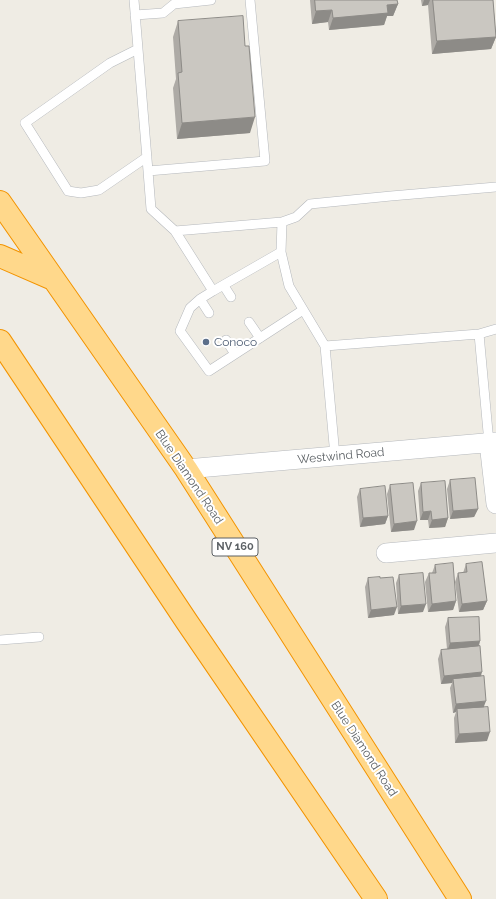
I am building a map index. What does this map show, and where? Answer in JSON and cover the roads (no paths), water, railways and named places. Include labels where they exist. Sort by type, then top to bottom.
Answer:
[{"type":"highway","name":"Blue Diamond Road","points":[[0,202],[186,469],[460,899]]},
{"type":"highway","points":[[0,256],[53,279]]},
{"type":"highway","points":[[0,341],[187,622],[376,899]]},
{"type":"street","name":"Westwind Road","points":[[186,469],[493,442]]},
{"type":"street","points":[[493,442],[496,504]]},
{"type":"street","points":[[386,553],[496,543]]},
{"type":"lane","points":[[134,0],[151,210],[175,231],[213,292]]},
{"type":"lane","points":[[135,15],[163,14],[174,4],[211,0]]},
{"type":"lane","points":[[148,171],[265,161],[250,0]]},
{"type":"lane","points":[[138,49],[110,63],[25,123],[68,191],[81,193],[99,190],[147,157]]},
{"type":"lane","points":[[175,231],[282,222],[296,217],[310,204],[496,187]]},
{"type":"lane","points":[[282,222],[281,252],[289,286],[325,346],[335,456]]},
{"type":"lane","points":[[281,252],[200,299],[190,308],[180,331],[209,371],[303,310]]},
{"type":"lane","points":[[224,286],[232,297]]},
{"type":"lane","points":[[200,299],[209,313]]},
{"type":"lane","points":[[249,322],[260,338]]},
{"type":"lane","points":[[325,346],[479,334],[496,328]]},
{"type":"lane","points":[[479,334],[493,442]]},
{"type":"lane","points":[[226,340],[235,354]]},
{"type":"lane","points":[[0,640],[39,637]]},
{"type":"place","name":"Conoco","points":[[206,342]]}]
